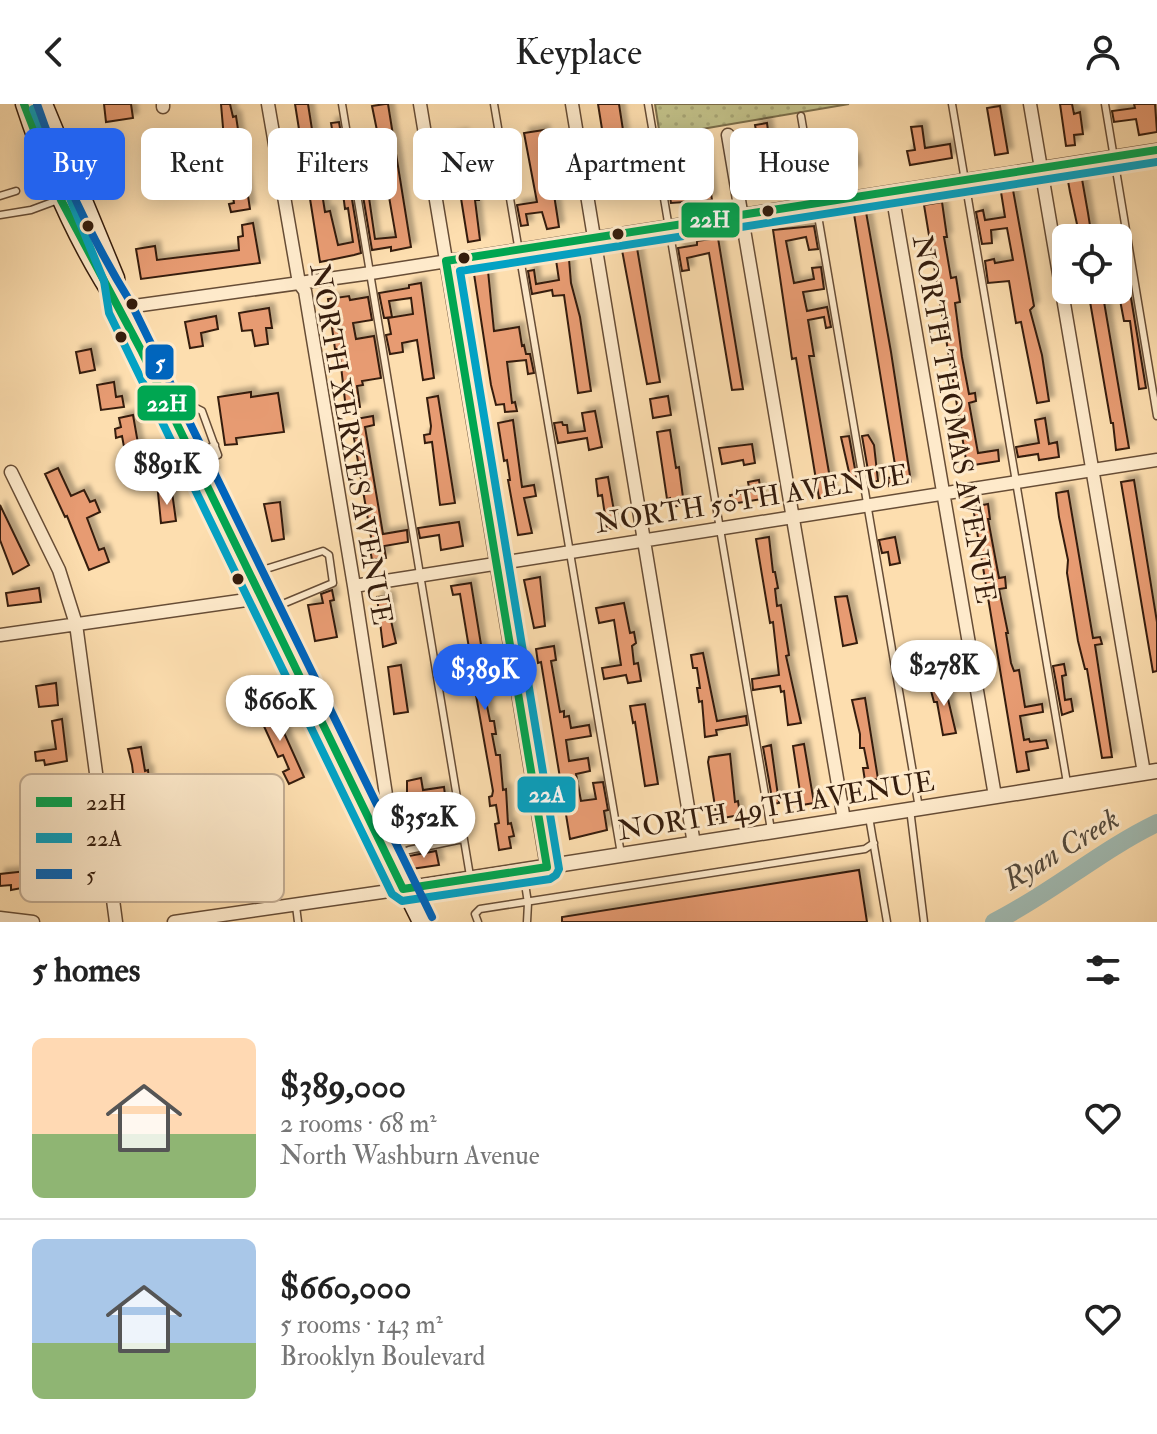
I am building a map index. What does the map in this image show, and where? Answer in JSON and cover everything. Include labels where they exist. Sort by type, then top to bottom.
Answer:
[{"type":"main road","points":[[24,104],[33,128]]},
{"type":"main road","points":[[44,104],[116,278],[120,308]]},
{"type":"main road","points":[[61,200],[102,281],[120,308],[421,922]]},
{"type":"street","name":"NORTH XERXES AVENUE","points":[[268,104],[299,283],[305,291],[390,821],[387,828],[376,834]]},
{"type":"street","points":[[420,104],[547,867]]},
{"type":"street","points":[[572,104],[694,844]]},
{"type":"street","points":[[1030,104],[1091,470],[1150,772]]},
{"type":"street","points":[[728,135],[844,820]]},
{"type":"street","points":[[120,308],[371,273],[1157,150]]},
{"type":"street","name":"NORTH THOMAS AVENUE","points":[[892,193],[995,796]]},
{"type":"street","name":"NORTH 50TH AVENUE","points":[[354,586],[1157,460]]},
{"type":"street","points":[[11,472],[59,570],[76,624],[96,774]]},
{"type":"street","points":[[0,635],[263,604]]},
{"type":"street","name":"NORTH 49TH AVENUE","points":[[403,889],[1150,772]]},
{"type":"street","points":[[174,922],[244,917],[295,903],[403,889]]},
{"type":"street","points":[[113,902],[116,922]]},
{"type":"street","points":[[0,918],[33,922]]},
{"type":"lane","points":[[342,104],[471,879]]},
{"type":"lane","points":[[494,104],[622,856]]},
{"type":"lane","points":[[648,104],[771,832]]},
{"type":"lane","points":[[952,104],[1068,785]]},
{"type":"lane","points":[[1105,104],[1157,416]]},
{"type":"lane","points":[[801,116],[868,504],[915,809],[924,922]]},
{"type":"lane","points":[[0,196],[16,191]]},
{"type":"lane","points":[[0,215],[31,210],[61,200]]},
{"type":"lane","points":[[173,416],[196,408],[202,411],[218,455],[195,461]]},
{"type":"lane","points":[[195,461],[215,445]]},
{"type":"lane","points":[[249,575],[323,551],[329,555],[333,583],[263,604]]},
{"type":"lane","points":[[869,817],[887,922]]},
{"type":"lane","points":[[388,859],[400,852],[463,839]]},
{"type":"lane","points":[[478,922],[475,914],[480,909],[865,849],[874,843]]},
{"type":"lane","points":[[523,871],[528,903],[527,922]]},
{"type":"lane","points":[[295,903],[298,922]]},
{"type":"shaded area","points":[[655,104],[849,104],[707,128],[659,128]]},
{"type":"building","points":[[104,104],[131,104],[133,118],[106,122]]},
{"type":"building","points":[[221,104],[230,104],[238,128],[223,128]]},
{"type":"building","points":[[295,104],[308,104],[312,128],[299,128]]},
{"type":"building","points":[[388,104],[392,128],[376,128],[372,106]]},
{"type":"building","points":[[598,104],[619,104],[623,128],[602,128]]},
{"type":"building","points":[[1060,104],[1072,104],[1074,114],[1080,112],[1083,134],[1074,135],[1075,145],[1066,146]]},
{"type":"building","points":[[1134,104],[1155,104],[1157,132],[1139,135],[1136,119],[1114,122],[1112,111],[1135,108]]},
{"type":"building","points":[[1000,106],[1008,153],[995,155],[987,108]]},
{"type":"building","points":[[339,122],[340,128],[332,128],[331,123]]},
{"type":"building","points":[[767,123],[768,128],[756,128],[755,125]]},
{"type":"building","points":[[922,126],[925,148],[950,144],[952,158],[910,165],[907,151],[915,150],[911,127]]},
{"type":"building","points":[[538,131],[538,200],[555,200],[559,227],[547,229],[542,212],[526,214],[528,225],[521,226],[517,205],[537,202],[524,133]]},
{"type":"building","points":[[397,160],[411,247],[391,251],[391,247],[372,250],[364,200],[369,200],[375,239],[396,237],[390,200],[397,200]]},
{"type":"building","points":[[1082,179],[1090,224],[1077,224],[1068,181]]},
{"type":"building","points":[[1013,190],[1034,306],[1030,310],[1042,355],[1049,401],[1037,403],[1021,322],[1016,323],[1009,281],[988,283],[985,261],[1013,260],[1007,228],[991,230],[992,243],[982,244],[976,212],[983,210],[985,220],[1005,217],[1001,192]]},
{"type":"building","points":[[234,200],[249,200],[250,209],[231,212],[229,204],[234,203]]},
{"type":"building","points":[[310,200],[323,200],[325,212],[330,211],[338,245],[353,242],[344,200],[352,200],[361,253],[320,262]]},
{"type":"building","points":[[461,200],[475,200],[480,240],[468,242]]},
{"type":"building","points":[[670,200],[712,200],[671,203]]},
{"type":"building","points":[[942,202],[951,278],[956,277],[960,302],[955,303],[962,357],[969,394],[975,393],[976,401],[969,403],[978,453],[998,450],[999,461],[967,466],[924,205]]},
{"type":"building","points":[[866,212],[911,482],[889,486],[888,478],[897,477],[854,214]]},
{"type":"building","points":[[253,223],[260,263],[141,279],[136,249],[155,246],[157,260],[239,250],[238,237],[243,236],[242,225]]},
{"type":"building","points":[[814,226],[818,249],[809,250],[806,237],[786,241],[794,283],[814,279],[812,268],[821,267],[824,289],[803,292],[807,311],[827,307],[831,327],[826,328],[824,317],[808,320],[814,356],[809,356],[833,496],[819,498],[796,358],[792,359],[773,230]]},
{"type":"building","points":[[718,238],[743,389],[732,390],[709,253],[687,258],[689,270],[682,271],[678,248]]},
{"type":"building","points":[[637,248],[660,382],[647,384],[622,250]]},
{"type":"building","points":[[569,259],[591,391],[578,393],[564,295],[553,296],[552,290],[532,294],[528,271],[534,270],[536,284],[559,280],[556,260]]},
{"type":"building","points":[[488,271],[494,331],[519,327],[522,346],[526,354],[530,354],[534,373],[528,374],[526,360],[507,362],[512,403],[515,402],[517,411],[505,412],[504,404],[496,405],[491,385],[474,274]]},
{"type":"building","points":[[421,283],[434,378],[423,380],[417,340],[402,343],[403,352],[390,354],[386,335],[391,334],[388,318],[413,314],[411,298],[389,301],[392,317],[384,318],[379,293]]},
{"type":"building","points":[[349,296],[350,300],[368,297],[372,320],[353,323],[356,339],[374,336],[381,378],[362,381],[363,385],[357,386],[360,407],[346,409],[339,349],[335,349],[328,299]]},
{"type":"building","points":[[1090,304],[1104,304],[1129,448],[1116,450]]},
{"type":"building","points":[[1121,304],[1132,304],[1146,388],[1139,389],[1130,321],[1124,321]]},
{"type":"building","points":[[269,308],[272,328],[266,328],[268,344],[255,346],[252,330],[242,331],[239,313]]},
{"type":"building","points":[[216,316],[218,329],[201,333],[203,346],[190,348],[185,322]]},
{"type":"building","points":[[91,349],[95,370],[80,373],[76,352]]},
{"type":"building","points":[[114,382],[116,397],[122,396],[124,407],[101,410],[97,385]]},
{"type":"building","points":[[251,392],[251,397],[278,393],[284,432],[236,438],[237,444],[225,445],[218,397]]},
{"type":"building","points":[[438,396],[455,503],[440,505],[432,442],[425,443],[424,435],[430,434],[431,426],[427,398]]},
{"type":"building","points":[[668,396],[671,415],[653,418],[650,399]]},
{"type":"building","points":[[595,411],[602,447],[589,450],[587,438],[558,443],[554,423],[567,425],[568,433],[585,431],[582,413]]},
{"type":"building","points":[[133,415],[139,449],[125,452],[122,436],[116,438],[115,429],[121,427],[119,418]]},
{"type":"building","points":[[373,416],[374,425],[365,427],[383,534],[407,530],[408,542],[384,546],[386,558],[372,560],[369,543],[372,543],[354,438],[359,437],[356,419]]},
{"type":"building","points":[[1045,418],[1049,444],[1057,442],[1059,457],[1039,460],[1038,454],[1018,457],[1016,447],[1039,443],[1035,420]]},
{"type":"building","points":[[513,420],[522,487],[534,485],[536,496],[524,498],[532,533],[518,535],[498,423]]},
{"type":"building","points":[[670,430],[684,505],[671,507],[670,498],[667,499],[657,432]]},
{"type":"building","points":[[868,435],[874,445],[878,481],[870,482],[862,436]]},
{"type":"building","points":[[849,436],[857,480],[851,481],[841,437]]},
{"type":"building","points":[[752,444],[755,463],[744,465],[743,460],[722,464],[719,448]]},
{"type":"building","points":[[157,460],[158,479],[162,478],[163,488],[151,488],[150,481],[144,482],[143,461]]},
{"type":"building","points":[[58,468],[71,496],[84,490],[90,502],[95,500],[100,512],[87,518],[99,550],[104,548],[109,562],[89,570],[67,516],[45,474]]},
{"type":"building","points":[[608,477],[617,528],[607,529],[602,495],[598,496],[596,479]]},
{"type":"building","points":[[759,480],[762,499],[731,504],[730,495],[750,492],[748,482]]},
{"type":"building","points":[[1134,480],[1157,622],[1157,671],[1153,672],[1121,482]]},
{"type":"building","points":[[1068,491],[1093,638],[1100,637],[1102,644],[1095,645],[1112,757],[1102,758],[1087,669],[1078,641],[1056,493]]},
{"type":"building","points":[[172,492],[176,521],[161,523],[158,493]]},
{"type":"building","points":[[280,502],[284,539],[272,541],[264,504]]},
{"type":"building","points":[[988,504],[999,578],[1005,577],[1006,588],[999,589],[1011,663],[1014,671],[1019,670],[1025,707],[1042,704],[1043,712],[1020,716],[1024,740],[1046,740],[1048,748],[1026,752],[1029,770],[1017,772],[973,507]]},
{"type":"building","points":[[0,505],[29,565],[13,574],[0,540]]},
{"type":"building","points":[[459,522],[463,546],[441,550],[439,535],[420,538],[418,528]]},
{"type":"building","points":[[769,537],[778,588],[775,589],[777,606],[781,605],[789,655],[786,656],[801,723],[788,725],[784,691],[781,692],[780,686],[753,690],[752,679],[779,675],[773,622],[770,623],[756,539]]},
{"type":"building","points":[[895,537],[900,563],[890,565],[888,552],[882,553],[879,540]]},
{"type":"building","points":[[540,577],[545,626],[534,628],[524,580]]},
{"type":"building","points":[[471,583],[490,700],[486,701],[490,721],[494,721],[496,734],[492,734],[496,755],[500,755],[508,824],[511,823],[514,836],[509,837],[511,848],[499,850],[495,824],[499,823],[496,805],[490,806],[489,797],[493,791],[471,667],[465,668],[463,656],[470,654],[460,594],[453,595],[451,586]]},
{"type":"building","points":[[39,588],[41,602],[8,606],[6,593]]},
{"type":"building","points":[[332,590],[334,600],[330,601],[337,637],[315,641],[308,605],[323,603],[321,594]]},
{"type":"building","points":[[389,596],[391,607],[388,607],[396,643],[383,647],[377,597]]},
{"type":"building","points":[[847,596],[857,643],[843,646],[835,597]]},
{"type":"building","points":[[624,603],[630,633],[634,632],[634,664],[638,663],[641,681],[628,683],[626,675],[604,679],[602,668],[621,665],[614,620],[599,623],[596,608]]},
{"type":"building","points":[[554,646],[556,660],[551,661],[560,712],[564,711],[564,717],[569,716],[571,728],[589,725],[591,736],[566,740],[569,761],[588,758],[590,771],[576,774],[581,801],[596,799],[593,783],[603,782],[608,810],[604,811],[607,830],[570,839],[541,662],[538,663],[536,649]]},
{"type":"building","points":[[703,653],[717,721],[746,716],[747,725],[716,730],[717,735],[705,737],[697,668],[693,668],[691,655]]},
{"type":"building","points":[[1064,664],[1065,700],[1071,699],[1073,711],[1062,715],[1053,666]]},
{"type":"building","points":[[401,665],[408,712],[394,714],[388,667]]},
{"type":"building","points":[[56,683],[58,705],[39,707],[36,686]]},
{"type":"building","points":[[947,684],[956,733],[943,735],[937,702],[934,702],[930,687]]},
{"type":"building","points":[[865,698],[878,779],[865,781],[863,768],[868,768],[864,748],[860,748],[852,700]]},
{"type":"building","points":[[271,704],[304,777],[289,784],[283,772],[289,769],[283,755],[278,757],[257,711]]},
{"type":"building","points":[[645,704],[658,784],[645,786],[630,706]]},
{"type":"building","points":[[62,719],[67,761],[45,765],[44,760],[36,761],[35,752],[56,749],[52,721]]},
{"type":"building","points":[[804,744],[814,803],[802,805],[793,746]]},
{"type":"building","points":[[771,745],[779,803],[773,804],[763,747]]},
{"type":"building","points":[[141,747],[145,771],[148,770],[148,774],[133,774],[128,749]]},
{"type":"building","points":[[730,754],[735,802],[738,801],[740,815],[717,819],[709,757]]},
{"type":"building","points":[[421,778],[423,790],[444,787],[446,803],[425,806],[429,828],[415,830],[407,781]]},
{"type":"building","points":[[436,851],[439,865],[411,869],[409,856]]},
{"type":"building","points":[[859,870],[867,922],[562,922],[562,917]]},
{"type":"building","points":[[20,872],[20,888],[11,890],[11,885],[0,886],[0,874]]},
{"type":"waterway","name":"Ryan Creek","points":[[994,922],[1157,823]]},
{"type":"transit line","name":"22H","points":[[24,104],[61,200],[141,350],[403,889],[547,867],[446,261],[1157,150]]},
{"type":"transit line","name":"5","points":[[37,104],[78,206],[131,303],[432,917]]},
{"type":"transit line","name":"22A","points":[[33,109],[104,281],[109,313],[392,894],[402,901],[550,879],[559,869],[460,271],[1157,162]]}]
